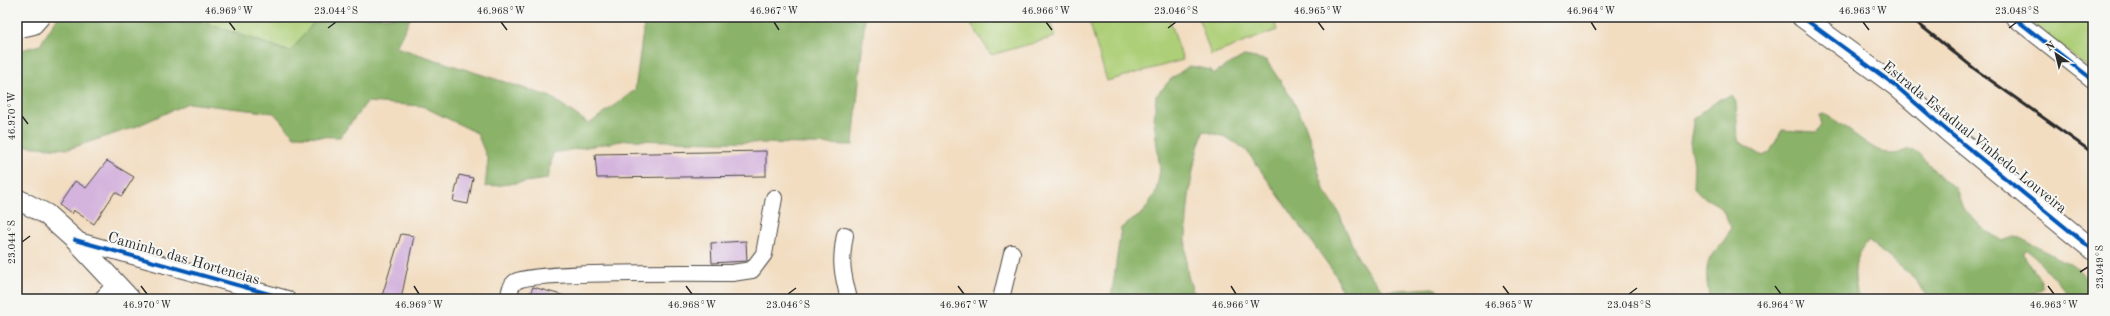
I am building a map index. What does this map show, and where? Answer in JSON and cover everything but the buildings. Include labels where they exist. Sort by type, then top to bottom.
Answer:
[{"type":"main road","name":"Estrada Estadual Vinhedo-Louveira","points":[[1802,17],[1896,86],[1951,134],[2093,250]]},
{"type":"main road","points":[[17,199],[46,214],[75,240],[130,299]]},
{"type":"street","points":[[17,30],[34,26],[42,17]]},
{"type":"street","points":[[2013,17],[2093,80]]},
{"type":"street","points":[[509,299],[510,290],[515,282],[521,279],[582,275],[732,273],[752,270],[764,254],[774,198]]},
{"type":"street","points":[[845,235],[841,255],[842,271],[849,299]]},
{"type":"street","name":"Caminho das Hortencias","points":[[75,240],[287,299]]},
{"type":"street","points":[[1001,299],[1012,253]]},
{"type":"street","points":[[102,299],[116,284]]},
{"type":"green space","points":[[58,17],[168,17],[203,22],[290,52],[318,17],[411,17],[396,47],[551,97],[589,124],[635,90],[645,17],[865,17],[853,145],[627,140],[553,153],[548,179],[485,187],[488,160],[477,133],[422,106],[367,102],[340,137],[294,136],[274,113],[188,103],[135,127],[68,149],[22,146],[17,163],[17,51],[40,45]]},
{"type":"green space","points":[[168,17],[318,17],[291,52],[203,22]]},
{"type":"green space","points":[[967,17],[1049,17],[1055,37],[991,55]]},
{"type":"green space","points":[[1088,17],[1169,17],[1183,60],[1107,81]]},
{"type":"green space","points":[[1198,17],[1273,17],[1277,30],[1211,55]]},
{"type":"green space","points":[[2024,17],[2093,17],[2093,72]]},
{"type":"green space","points":[[1244,56],[1266,60],[1291,97],[1304,122],[1313,147],[1325,192],[1338,211],[1357,256],[1369,274],[1384,291],[1433,288],[1455,299],[1344,299],[1337,277],[1246,150],[1226,137],[1204,131],[1199,144],[1191,179],[1186,239],[1186,256],[1189,281],[1196,299],[1111,299],[1121,228],[1143,213],[1156,192],[1160,170],[1154,121],[1156,96],[1171,79],[1189,66],[1211,70],[1212,74]]},
{"type":"green space","points":[[1732,96],[1736,102],[1738,141],[1763,156],[1770,152],[1782,130],[1815,132],[1822,126],[1820,116],[1823,114],[1840,123],[1877,150],[1896,154],[1909,149],[1919,153],[1942,179],[1956,188],[1963,209],[1985,230],[2002,241],[2014,237],[2020,238],[2074,266],[2093,283],[2093,299],[2073,299],[2027,249],[2023,254],[2040,279],[2043,288],[2024,299],[1930,299],[1911,275],[1868,241],[1856,262],[1855,282],[1858,299],[1709,299],[1707,271],[1709,260],[1725,239],[1731,227],[1721,207],[1700,195],[1693,187],[1694,164],[1690,142],[1694,118],[1720,99]]},
{"type":"railway","points":[[1910,17],[1976,70],[2093,153]]},
{"type":"cycle path","points":[[1802,17],[1896,86],[1951,134],[2093,250]]},
{"type":"cycle path","points":[[2013,17],[2093,80]]},
{"type":"cycle path","points":[[75,240],[287,299]]}]
